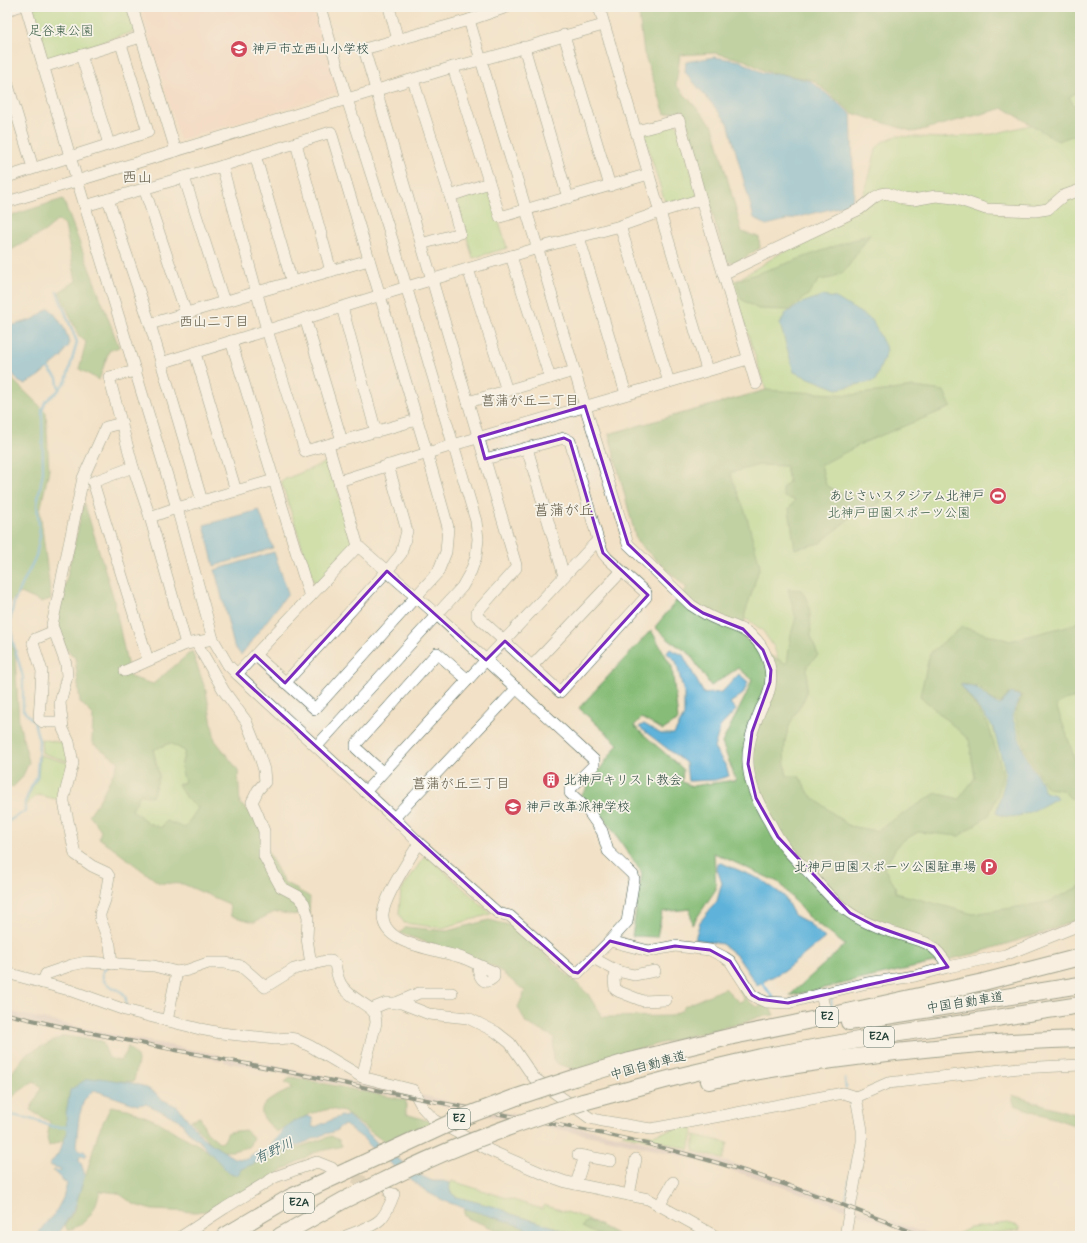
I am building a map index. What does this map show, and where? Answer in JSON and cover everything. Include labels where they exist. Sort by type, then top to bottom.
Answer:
[{"type":"highway","name":"E2","points":[[575,1081],[630,1061],[674,1050],[976,983],[1080,957]]},
{"type":"highway","name":"中国自動車道","points":[[244,1236],[353,1171],[472,1121],[536,1098],[575,1081],[759,1038],[828,1025],[1080,985]]},
{"type":"highway","name":"中国自動車道","points":[[280,1236],[344,1200],[385,1187],[407,1168],[494,1132],[585,1106],[680,1076],[761,1057],[893,1034],[1080,1005]]},
{"type":"highway","points":[[585,1106],[631,1098],[740,1074],[826,1060],[921,1048],[987,1043],[1080,1039]]},
{"type":"highway","points":[[987,1043],[1080,1050]]},
{"type":"highway","points":[[225,1236],[289,1198],[353,1171]]},
{"type":"highway","points":[[294,1236],[385,1187]]},
{"type":"street","points":[[7,10],[17,7]]},
{"type":"street","points":[[26,7],[177,508],[213,639],[228,665],[237,674],[317,746],[419,843],[498,912],[510,916],[573,972],[578,973],[627,922],[634,879],[633,875],[608,851],[602,831],[586,808],[570,793],[570,789],[594,765],[594,760],[437,615],[358,546],[328,445]]},
{"type":"street","points":[[132,7],[176,151]]},
{"type":"street","points":[[317,746],[462,587],[471,571],[476,557],[478,539],[476,521],[454,445],[407,287],[347,99],[320,7]]},
{"type":"street","points":[[389,7],[398,40]]},
{"type":"street","points":[[485,460],[564,438],[570,441],[603,553],[621,572],[646,593],[646,598],[560,692],[477,616],[477,612],[516,568],[516,565],[421,244],[364,49],[469,20],[504,7]]},
{"type":"street","points":[[599,7],[708,370]]},
{"type":"street","points":[[469,20],[574,371],[628,544],[691,605],[703,613],[743,629],[750,634],[764,650],[771,670],[770,682],[768,694],[752,732],[748,764],[750,782],[756,798],[778,837],[788,851],[839,905],[862,921],[930,945],[944,958],[948,967]]},
{"type":"street","points":[[7,202],[347,99],[564,35],[604,25]]},
{"type":"street","points":[[564,35],[610,186]]},
{"type":"street","points":[[43,67],[141,37]]},
{"type":"street","points":[[7,177],[148,132],[121,44]]},
{"type":"street","points":[[524,48],[568,198]]},
{"type":"street","points":[[81,55],[109,144]]},
{"type":"street","points":[[453,68],[500,217],[649,174]]},
{"type":"street","points":[[413,80],[450,196],[460,233],[421,244]]},
{"type":"street","points":[[7,82],[33,168]]},
{"type":"street","points":[[636,131],[679,120],[756,384]]},
{"type":"street","points":[[85,206],[222,166],[330,132],[448,527],[446,552],[438,572],[315,709],[255,655]]},
{"type":"street","points":[[296,143],[331,270]]},
{"type":"street","points":[[255,155],[292,282]]},
{"type":"street","points":[[222,166],[267,330],[305,451],[417,420]]},
{"type":"street","points":[[184,177],[224,302]]},
{"type":"street","points":[[450,196],[489,183]]},
{"type":"street","points":[[144,188],[186,313]]},
{"type":"street","points":[[723,274],[860,209],[881,194],[887,193],[904,199],[913,200],[936,196],[954,198],[986,209],[1035,211],[1048,209],[1063,196],[1080,190]]},
{"type":"street","points":[[108,199],[150,324],[202,501]]},
{"type":"street","points":[[161,363],[407,287],[538,248],[620,226],[701,199]]},
{"type":"street","points":[[620,226],[669,382]]},
{"type":"street","points":[[579,237],[626,394]]},
{"type":"street","points":[[511,256],[550,378]]},
{"type":"street","points":[[150,324],[369,260]]},
{"type":"street","points":[[468,269],[507,391]]},
{"type":"street","points":[[342,307],[376,432]]},
{"type":"street","points":[[305,318],[342,441]]},
{"type":"street","points":[[231,342],[310,597]]},
{"type":"street","points":[[195,353],[236,491]]},
{"type":"street","points":[[339,481],[427,453],[748,359]]},
{"type":"street","points":[[136,371],[109,376],[134,467],[191,643],[246,721],[258,751],[264,770],[265,782],[258,790],[252,802],[258,813],[264,831],[264,856],[281,886],[298,896],[304,903],[308,918],[307,938],[310,958],[313,964]]},
{"type":"street","points":[[468,402],[574,371]]},
{"type":"street","points":[[112,964],[110,945],[100,918],[106,897],[108,874],[92,866],[75,854],[64,802],[73,763],[69,742],[63,729],[60,703],[67,676],[66,664],[52,625],[83,478],[106,426],[122,423]]},
{"type":"street","points":[[527,448],[564,576]]},
{"type":"street","points":[[285,683],[401,554],[407,531],[388,465]]},
{"type":"street","points":[[134,467],[94,482],[148,660]]},
{"type":"street","points":[[150,517],[274,480]]},
{"type":"street","points":[[365,792],[598,540]]},
{"type":"street","points":[[237,674],[358,546]]},
{"type":"street","points":[[532,666],[621,572]]},
{"type":"street","points":[[54,631],[35,639],[33,643],[42,671],[39,719],[43,722],[62,722]]},
{"type":"street","points":[[125,671],[191,643],[213,639]]},
{"type":"street","points":[[382,772],[356,748],[356,744],[437,653],[468,680]]},
{"type":"street","points":[[394,818],[517,688]]},
{"type":"street","points":[[419,843],[402,870],[386,902],[383,914],[384,923],[396,938],[405,942],[462,957],[478,965]]},
{"type":"street","points":[[610,941],[650,951],[675,946],[710,950],[730,961],[752,995],[766,1002],[788,1003],[866,983],[915,976],[948,967],[1005,955],[1080,925]]},
{"type":"street","points":[[593,958],[617,971],[634,975],[655,971]]},
{"type":"street","points":[[42,983],[46,974],[86,962],[154,966],[177,972],[208,963],[225,963],[241,966],[265,987],[294,969],[324,961],[331,962],[335,964],[339,981],[345,989],[371,1009],[375,1014],[376,1023],[362,1077]]},
{"type":"street","points":[[617,971],[614,980],[615,989],[620,992],[643,1001],[666,1000]]},
{"type":"street","points":[[167,1021],[177,972]]},
{"type":"street","points":[[7,973],[69,990],[125,1010],[167,1021],[221,1033],[275,1039],[295,1039],[310,1046],[362,1077],[413,1090],[423,1108],[434,1120],[491,1151],[546,1175],[576,1184],[648,1199],[715,1236]]},
{"type":"street","points":[[396,1003],[419,993],[452,993]]},
{"type":"street","points":[[822,994],[825,1011]]},
{"type":"street","points":[[371,1009],[386,1003],[401,1003],[429,1014],[468,1018],[496,1032],[510,1043],[534,1078],[590,1118],[650,1130],[842,1088],[856,1097],[862,1130],[862,1142],[845,1236]]},
{"type":"street","points":[[856,1097],[888,1083],[1019,1068],[1080,1065]]},
{"type":"street","points":[[576,1184],[581,1155],[611,1160]]},
{"type":"street","points":[[629,1195],[637,1171],[636,1159]]},
{"type":"street","points":[[190,1234],[225,1208],[275,1177],[318,1162],[332,1168]]},
{"type":"street","points":[[659,1206],[673,1182]]},
{"type":"street","points":[[346,1236],[373,1226],[380,1222],[385,1216],[394,1194],[385,1187]]},
{"type":"highlighted area","points":[[585,406],[628,544],[691,605],[703,613],[743,629],[763,650],[771,670],[770,682],[752,732],[748,764],[756,798],[778,837],[850,913],[875,926],[934,947],[948,967],[788,1003],[759,999],[752,995],[730,961],[710,950],[675,946],[649,951],[610,941],[578,973],[573,972],[510,916],[498,913],[237,674],[255,655],[285,683],[387,571],[486,660],[505,641],[560,692],[648,595],[603,553],[570,441],[564,438],[485,459],[479,437]]},
{"type":"shaded area","name":"神戸市立西山小学校","points":[[140,7],[313,7],[339,92],[180,140]]},
{"type":"shaded area","points":[[7,1011],[122,1036],[122,1042],[65,1032],[7,1018]]},
{"type":"shaded area","points":[[127,1037],[221,1055],[221,1061],[128,1042]]},
{"type":"shaded area","points":[[224,1056],[411,1093],[415,1100],[224,1062]]},
{"type":"shaded area","points":[[420,1095],[661,1144],[727,1162],[791,1182],[849,1204],[847,1210],[766,1181],[687,1157],[616,1141],[460,1110],[424,1101]]},
{"type":"shaded area","points":[[854,1206],[932,1236],[913,1236],[853,1212]]},
{"type":"green space","name":"足谷東公園","points":[[29,7],[129,7],[136,31],[44,60]]},
{"type":"green space","points":[[638,7],[1080,7],[1080,90],[1069,97],[1080,115],[1080,133],[1058,141],[1004,108],[914,132],[852,113],[813,80],[765,71],[744,60],[715,53],[680,55],[676,85],[713,126],[742,232],[759,237],[760,248],[736,263],[726,261],[683,110],[665,114],[644,53]]},
{"type":"green space","name":"北神戸田園スポーツ公園","points":[[1080,65],[1080,918],[1048,931],[973,954],[783,823],[780,664],[774,647],[763,631],[750,621],[735,615],[687,588],[637,542],[609,434],[766,390],[730,278],[736,281],[851,209],[862,198],[869,178],[876,149],[882,142],[896,136],[940,138],[993,134],[1059,118]]},
{"type":"green space","points":[[674,124],[679,126],[698,197],[669,204],[665,202],[644,135],[645,132]]},
{"type":"green space","points":[[485,191],[490,193],[507,248],[473,258],[457,203],[459,199]]},
{"type":"green space","points":[[63,199],[119,347],[109,351],[99,380],[79,369],[86,342],[79,336],[59,292],[76,281],[65,226],[58,220],[45,231],[11,250],[7,250],[7,217]]},
{"type":"green space","points":[[870,234],[845,271],[832,278],[819,280],[808,295],[789,310],[758,309],[741,299],[736,281]]},
{"type":"green space","points":[[7,372],[14,381],[46,412],[49,470],[40,511],[51,599],[41,602],[21,593],[7,604]]},
{"type":"green space","points":[[914,387],[944,391],[951,407],[865,442],[821,465],[826,485],[844,495],[881,495],[880,503],[851,517],[820,543],[795,549],[789,509],[795,500],[784,497],[782,488],[789,482],[786,466],[759,465],[730,473],[746,514],[760,566],[745,614],[743,637],[761,651],[787,664],[791,634],[796,618],[788,589],[801,590],[807,600],[810,614],[811,636],[818,655],[807,666],[806,695],[792,720],[786,737],[784,757],[787,776],[799,776],[810,795],[849,826],[876,831],[936,793],[959,799],[975,778],[969,740],[920,696],[930,653],[962,627],[1010,641],[1075,624],[1080,618],[1080,697],[1067,699],[1056,705],[1075,763],[1078,775],[1080,800],[1070,798],[1062,790],[1047,788],[1028,757],[1015,716],[1022,696],[1011,691],[1001,703],[991,699],[978,686],[960,684],[988,724],[1003,774],[998,794],[989,815],[959,836],[918,832],[899,843],[884,868],[895,886],[896,893],[973,914],[1049,902],[1080,886],[1080,918],[1048,931],[973,954],[789,996],[845,945],[807,916],[780,883],[714,853],[716,889],[692,925],[690,909],[662,912],[657,937],[632,936],[642,873],[605,819],[581,796],[618,744],[579,708],[651,630],[672,667],[678,720],[663,730],[641,718],[634,726],[683,769],[682,782],[692,786],[736,780],[722,743],[746,695],[752,679],[738,668],[711,686],[689,653],[669,640],[655,627],[687,588],[637,542],[609,434],[766,390],[852,395]]},
{"type":"green space","points":[[329,461],[354,545],[318,582],[314,583],[281,481]]},
{"type":"green space","points":[[84,502],[113,596],[130,677],[153,684],[192,651],[206,691],[215,740],[238,770],[240,804],[258,817],[268,852],[284,882],[310,897],[309,915],[275,912],[254,922],[231,916],[229,904],[183,884],[159,883],[99,838],[101,830],[89,815],[100,799],[119,762],[92,743],[93,715],[80,702],[75,658],[65,648],[57,621]],"holes":[[[170,743],[185,751],[181,767],[185,782],[178,785],[186,798],[198,808],[185,828],[166,821],[161,828],[148,823],[132,810],[140,794],[152,797],[159,776],[153,750]]]},
{"type":"green space","points":[[7,627],[15,655],[19,723],[29,762],[22,778],[13,787],[7,788]]},
{"type":"green space","points":[[41,739],[67,744],[70,762],[42,753]]},
{"type":"green space","points":[[170,743],[185,751],[181,767],[185,782],[178,784],[186,798],[199,808],[185,828],[166,821],[161,828],[148,823],[132,810],[140,794],[152,796],[159,776],[153,749]]},
{"type":"green space","points":[[40,755],[71,764],[60,800],[38,795],[26,806],[25,804],[38,777]]},
{"type":"green space","points":[[426,854],[491,914],[442,928],[404,923],[399,913],[401,891]]},
{"type":"green space","points":[[489,920],[517,927],[588,994],[602,1017],[671,1016],[682,1010],[685,1006],[725,988],[739,1002],[744,1000],[734,975],[749,1002],[758,1007],[761,1004],[770,1007],[774,1015],[758,1017],[746,1022],[650,1046],[576,1070],[558,1064],[553,1060],[554,1037],[526,1023],[518,1007],[525,991],[495,967],[400,933],[406,927],[447,931]]},
{"type":"green space","points":[[64,1036],[102,1041],[109,1058],[120,1061],[126,1053],[128,1046],[137,1057],[138,1061],[134,1081],[86,1082],[70,1138],[49,1146],[47,1138],[50,1122],[30,1110],[41,1087],[34,1081],[17,1093],[7,1103],[7,1079],[26,1054]]},
{"type":"green space","points":[[291,1077],[406,1100],[406,1114],[433,1122],[387,1144],[344,1112],[330,1109],[312,1113],[276,1132],[264,1119],[262,1110],[267,1102],[291,1089],[291,1085],[285,1082]]},
{"type":"green space","points":[[1012,1095],[1080,1116],[1080,1127],[1014,1105]]},
{"type":"green space","points":[[111,1106],[127,1109],[159,1122],[199,1145],[227,1166],[257,1162],[331,1136],[339,1140],[342,1146],[313,1153],[215,1210],[195,1212],[152,1210],[135,1205],[118,1193],[100,1191],[96,1205],[90,1216],[81,1224],[68,1231],[65,1225],[76,1208],[78,1184],[86,1175],[98,1133]]},
{"type":"green space","points":[[200,1117],[206,1131],[219,1142],[224,1141],[228,1132],[245,1130],[253,1137],[249,1147],[232,1151],[219,1151],[198,1130],[191,1120]]},
{"type":"green space","points":[[691,1124],[693,1134],[689,1150],[664,1142],[622,1134],[627,1132],[647,1135]]},
{"type":"green space","points":[[695,1135],[728,1143],[723,1159],[693,1151]]},
{"type":"green space","points":[[452,1181],[542,1209],[544,1205],[586,1218],[594,1222],[585,1222],[594,1233],[600,1236],[577,1236],[551,1226],[511,1214],[502,1209],[457,1197],[452,1194],[449,1189]]},
{"type":"green space","points":[[465,1208],[511,1220],[549,1236],[507,1235],[467,1218],[464,1214]]},
{"type":"green space","points":[[585,1222],[594,1222],[620,1236],[600,1236],[582,1227]]},
{"type":"green space","points":[[1008,1223],[1018,1226],[1020,1230],[1003,1233],[994,1232],[980,1236],[953,1236],[970,1228]]},
{"type":"water","points":[[714,57],[740,61],[763,73],[781,74],[811,81],[851,114],[854,193],[851,204],[766,225],[754,218],[728,123],[685,72],[686,62]]},
{"type":"water","points":[[822,296],[836,298],[872,320],[887,350],[875,381],[837,389],[794,372],[780,324],[785,314],[802,303]]},
{"type":"water","points":[[49,308],[56,315],[62,326],[69,341],[69,346],[61,358],[35,379],[24,384],[19,382],[7,366],[7,327],[34,319]]},
{"type":"water","points":[[259,510],[273,548],[214,566],[204,525]]},
{"type":"water","points":[[274,552],[288,593],[241,655],[234,646],[215,570]]},
{"type":"water","points":[[670,649],[683,655],[704,694],[722,692],[739,674],[748,682],[743,694],[730,703],[736,710],[720,727],[714,748],[726,766],[729,776],[715,780],[688,781],[686,763],[639,727],[644,724],[661,734],[674,734],[684,716],[684,693],[676,661],[667,653]]},
{"type":"water","points":[[960,684],[977,688],[992,701],[1000,705],[1011,693],[1020,696],[1012,716],[1026,758],[1040,780],[1045,792],[1055,795],[1057,798],[1035,810],[1019,816],[1011,817],[996,813],[1005,781],[1005,770],[993,727]]},
{"type":"water","points":[[719,862],[762,880],[784,896],[794,915],[807,922],[825,938],[785,970],[757,985],[737,956],[722,944],[695,939],[700,922],[717,901],[722,883],[717,869]]},
{"type":"water","name":"有野川","points":[[100,1078],[132,1083],[143,1086],[156,1093],[161,1099],[178,1107],[202,1137],[234,1158],[247,1159],[254,1153],[265,1151],[284,1129],[294,1121],[308,1116],[312,1118],[312,1127],[315,1127],[341,1116],[348,1116],[368,1133],[380,1146],[422,1176],[432,1181],[443,1181],[450,1183],[450,1192],[453,1195],[502,1209],[511,1214],[551,1226],[577,1236],[554,1236],[534,1233],[518,1225],[437,1198],[427,1192],[372,1149],[364,1139],[345,1125],[341,1126],[336,1131],[325,1134],[241,1169],[238,1175],[229,1173],[199,1141],[191,1135],[178,1119],[146,1104],[137,1105],[94,1090],[84,1100],[79,1117],[76,1146],[79,1151],[84,1150],[87,1154],[85,1157],[80,1155],[79,1161],[85,1175],[75,1207],[56,1236],[37,1236],[44,1225],[55,1213],[63,1198],[67,1184],[53,1171],[60,1171],[61,1169],[49,1165],[58,1154],[67,1133],[66,1114],[70,1090],[85,1080]]},
{"type":"waterway","points":[[57,292],[77,342],[66,381],[59,389]]},
{"type":"waterway","points":[[7,822],[25,811],[25,802],[37,777],[39,741],[34,722],[23,710],[23,677],[13,642],[10,622],[14,602],[36,556],[40,536],[37,504],[43,472],[42,410],[45,402],[59,390],[57,378],[48,368]]},
{"type":"waterway","points":[[107,967],[102,974],[104,981],[119,990],[125,996],[126,1006]]},
{"type":"waterway","points":[[762,982],[773,998]]},
{"type":"waterway","points":[[831,997],[832,1010]]},
{"type":"waterway","points":[[845,1079],[846,1088]]},
{"type":"waterway","points":[[850,1100],[853,1113]]},
{"type":"waterway","points":[[7,1114],[35,1120],[54,1127],[69,1127]]},
{"type":"waterway","points":[[846,1198],[854,1157]]},
{"type":"tunnel","points":[[339,1171],[390,1193]]},
{"type":"railway","points":[[7,1014],[130,1041],[592,1131],[645,1143],[767,1178],[922,1236]]},
{"type":"place","name":"神戸市立西山小学校","points":[[239,49]]},
{"type":"place","name":"あじさいスタジアム北神戸","points":[[998,496]]},
{"type":"place","name":"北神戸キリスト教会","points":[[551,780]]},
{"type":"place","name":"神戸改革派神学校","points":[[513,807]]},
{"type":"place","name":"北神戸田園スポーツ公園駐車場","points":[[989,867]]},
{"type":"district","name":"西山","points":[[137,178]]},
{"type":"district","name":"西山二丁目","points":[[214,322]]},
{"type":"district","name":"菖蒲が丘二丁目","points":[[530,401]]},
{"type":"district","name":"菖蒲が丘","points":[[564,511]]},
{"type":"district","name":"菖蒲が丘三丁目","points":[[461,784]]}]
